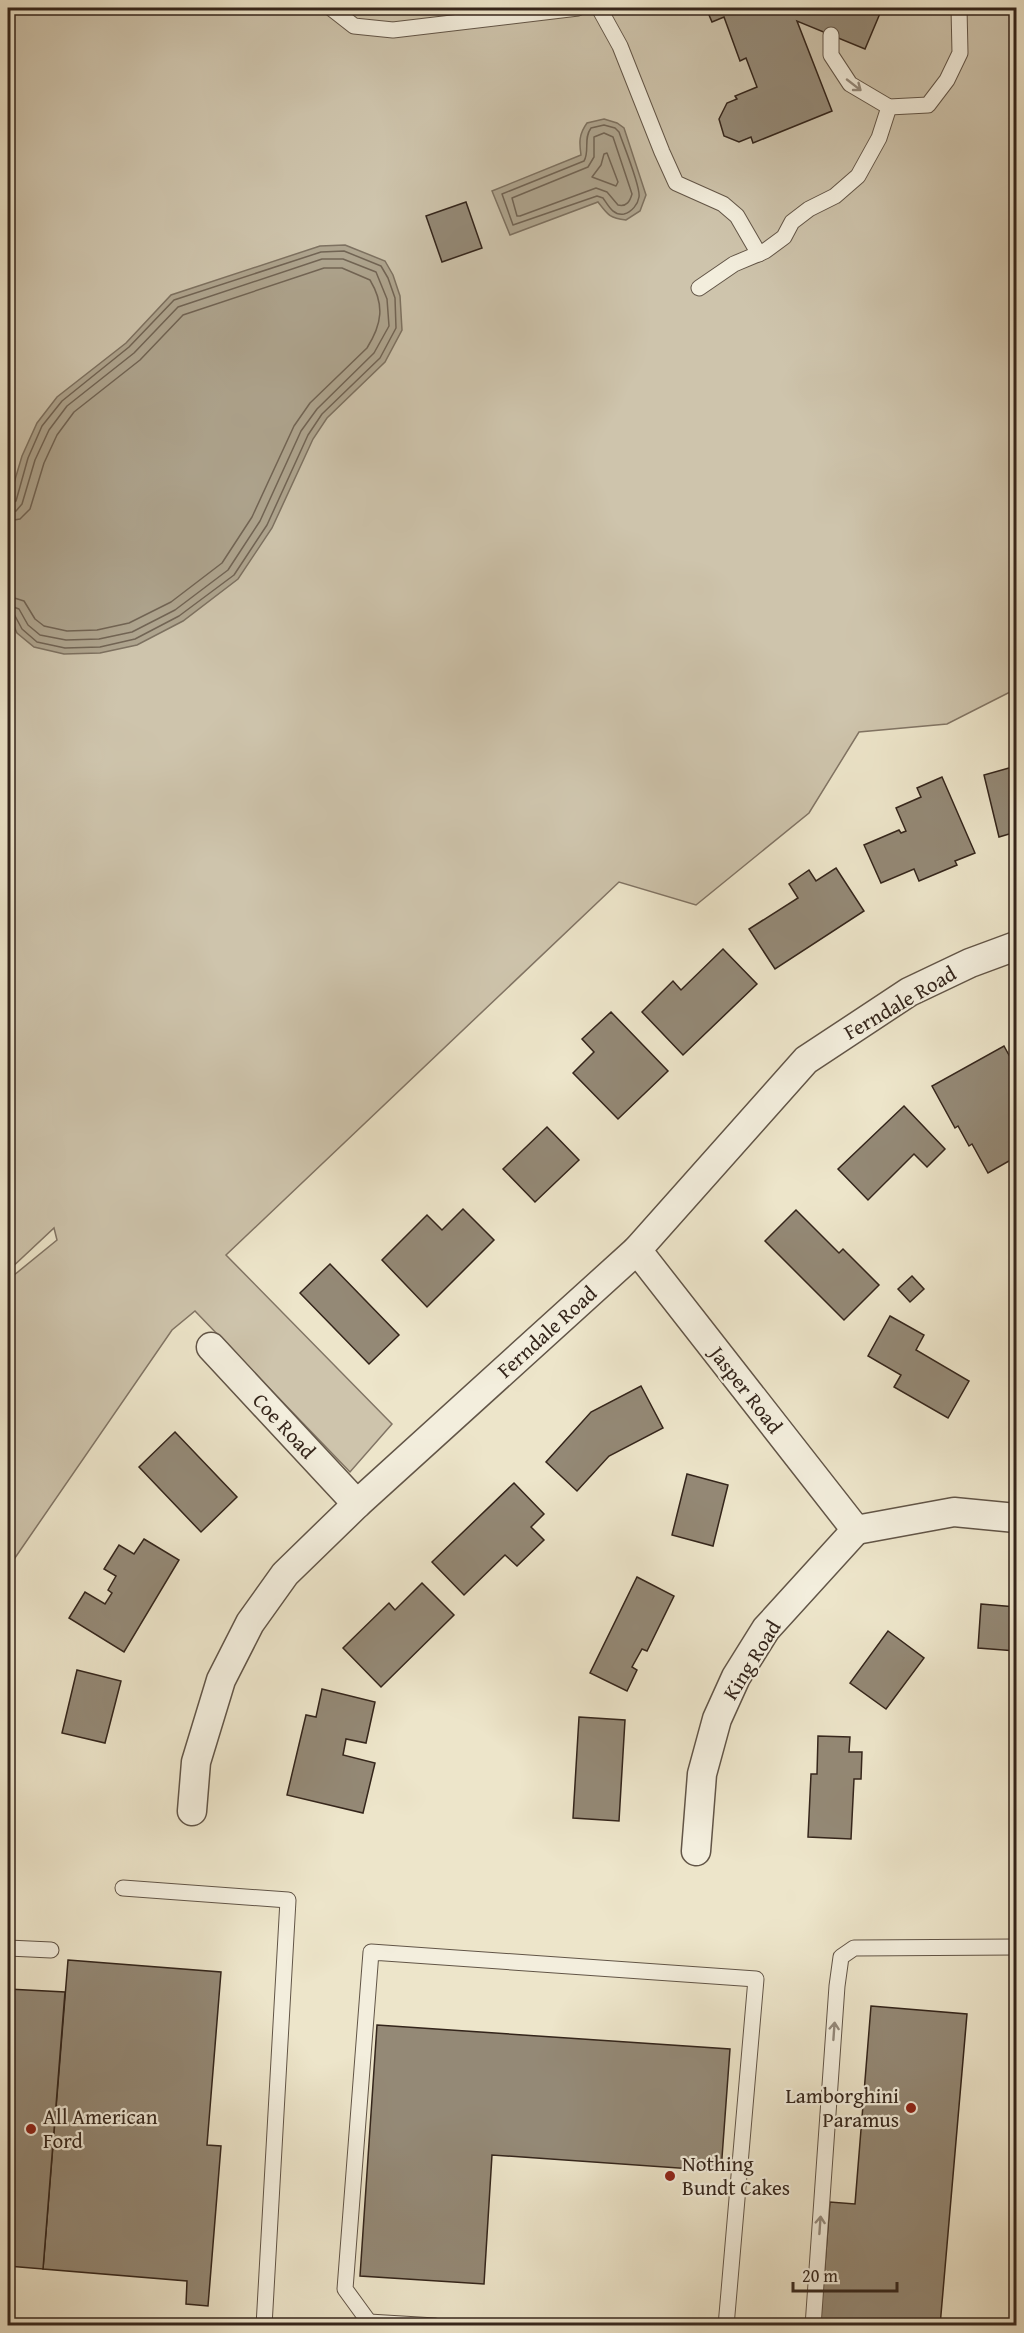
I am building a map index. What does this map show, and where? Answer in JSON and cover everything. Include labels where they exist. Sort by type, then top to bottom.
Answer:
[{"type":"street","name":"Ferndale Road","points":[[192,1811],[196,1762],[221,1680],[250,1623],[285,1574],[357,1504],[637,1250],[806,1060],[909,992],[970,963],[1017,946]]},
{"type":"street","name":"Jasper Road","points":[[637,1250],[856,1530]]},
{"type":"street","name":"Coe Road","points":[[211,1347],[357,1504]]},
{"type":"street","points":[[856,1530],[954,1512],[1017,1518]]},
{"type":"street","name":"King Road","points":[[696,1851],[702,1774],[717,1719],[736,1677],[766,1629],[856,1530]]},
{"type":"lane","points":[[331,8],[354,26],[393,30],[578,8]]},
{"type":"lane","points":[[599,8],[620,46],[676,183],[723,204],[736,216],[759,254]]},
{"type":"lane","points":[[831,35],[831,55],[850,84],[889,107],[928,105],[947,80],[960,53],[959,8]]},
{"type":"lane","points":[[699,288],[734,264],[759,254],[784,237],[792,222],[809,209],[835,196],[858,176],[879,138],[889,107]]},
{"type":"lane","points":[[123,1888],[288,1900],[264,2325]]},
{"type":"lane","points":[[813,2325],[836,1998],[841,1957],[854,1948],[1017,1947]]},
{"type":"lane","points":[[8,1948],[51,1950]]},
{"type":"lane","points":[[435,2325],[369,2324],[345,2289],[371,1952],[756,1978],[726,2325]]},
{"type":"shaded area","points":[[8,8],[1016,8],[1016,689],[947,724],[859,732],[809,813],[696,905],[619,882],[226,1255],[392,1424],[350,1472],[195,1311],[172,1330],[8,1568],[8,1280],[57,1240],[54,1228],[8,1271]]},
{"type":"water","points":[[604,119],[624,128],[646,195],[640,211],[626,220],[620,219],[609,215],[598,202],[510,235],[492,191],[581,155],[580,138],[584,127],[587,123]]},
{"type":"water","points":[[345,245],[385,261],[393,275],[400,296],[402,330],[385,362],[327,418],[313,439],[272,528],[238,579],[183,621],[137,645],[100,653],[64,654],[34,647],[17,633],[8,613],[8,515],[11,493],[22,456],[37,423],[57,397],[126,343],[171,295],[320,246]]},
{"type":"building","points":[[706,8],[871,8],[881,11],[865,49],[797,21],[832,111],[753,143],[751,137],[739,142],[724,136],[719,119],[727,103],[737,99],[735,96],[757,87],[746,58],[740,61],[724,17],[712,22]]},
{"type":"building","points":[[466,202],[482,248],[442,262],[426,216]]},
{"type":"building","points":[[1016,766],[1016,832],[999,837],[984,775]]},
{"type":"building","points":[[942,777],[975,853],[955,861],[957,865],[919,881],[914,869],[881,883],[864,845],[899,830],[901,833],[906,831],[896,808],[921,797],[917,788]]},
{"type":"building","points":[[836,868],[864,911],[775,969],[749,929],[798,898],[789,884],[809,870],[816,881]]},
{"type":"building","points":[[723,949],[757,984],[683,1055],[642,1012],[673,981],[681,990]]},
{"type":"building","points":[[611,1012],[668,1071],[618,1119],[573,1073],[594,1052],[582,1039]]},
{"type":"building","points":[[1004,1046],[1016,1068],[1016,1157],[988,1173],[972,1144],[969,1146],[958,1126],[955,1128],[932,1086]]},
{"type":"building","points":[[904,1106],[945,1149],[927,1167],[914,1154],[868,1200],[838,1169]]},
{"type":"building","points":[[547,1127],[579,1160],[535,1202],[503,1169]]},
{"type":"building","points":[[463,1209],[494,1240],[427,1307],[382,1260],[427,1215],[442,1230]]},
{"type":"building","points":[[796,1210],[839,1253],[843,1249],[879,1285],[844,1320],[765,1241]]},
{"type":"building","points":[[330,1264],[399,1335],[369,1364],[300,1293]]},
{"type":"building","points":[[912,1276],[924,1289],[910,1302],[898,1289]]},
{"type":"building","points":[[890,1316],[924,1335],[916,1350],[969,1381],[948,1418],[894,1387],[901,1375],[868,1356]]},
{"type":"building","points":[[641,1386],[663,1428],[609,1456],[577,1491],[546,1462],[591,1412]]},
{"type":"building","points":[[175,1432],[237,1497],[201,1532],[139,1467]]},
{"type":"building","points":[[687,1474],[728,1485],[713,1546],[672,1535]]},
{"type":"building","points":[[514,1483],[544,1514],[531,1527],[544,1540],[517,1566],[505,1555],[464,1595],[432,1562]]},
{"type":"building","points":[[144,1539],[179,1560],[124,1652],[69,1618],[85,1592],[105,1604],[112,1593],[108,1590],[116,1576],[104,1569],[119,1545],[134,1554]]},
{"type":"building","points":[[637,1577],[674,1596],[647,1651],[642,1649],[632,1667],[637,1670],[627,1691],[590,1673]]},
{"type":"building","points":[[422,1583],[454,1615],[381,1687],[343,1648],[389,1603],[395,1610]]},
{"type":"building","points":[[981,1604],[1016,1607],[1016,1651],[978,1648]]},
{"type":"building","points":[[888,1631],[924,1658],[886,1709],[850,1683]]},
{"type":"building","points":[[77,1670],[121,1681],[105,1743],[62,1733]]},
{"type":"building","points":[[322,1689],[375,1702],[366,1743],[346,1739],[343,1755],[375,1763],[363,1813],[287,1795],[306,1715],[316,1717]]},
{"type":"building","points":[[579,1717],[625,1720],[619,1821],[573,1818]]},
{"type":"building","points":[[818,1736],[850,1737],[849,1752],[862,1752],[861,1779],[854,1779],[851,1839],[808,1837],[811,1774],[817,1774]]},
{"type":"building","points":[[68,1960],[221,1972],[207,2145],[221,2146],[208,2306],[186,2304],[187,2281],[43,2269]]},
{"type":"building","name":"All American Ford","points":[[8,1989],[65,1992],[43,2269],[8,2266]]},
{"type":"building","name":"Lamborghini Paramus","points":[[871,2006],[967,2014],[940,2326],[820,2326],[830,2202],[855,2204]]},
{"type":"building","points":[[377,2025],[730,2049],[721,2171],[492,2155],[484,2284],[360,2276]]},
{"type":"place","name":"Lamborghini Paramus","points":[[911,2108]]},
{"type":"place","name":"All American Ford","points":[[31,2129]]},
{"type":"place","name":"Nothing Bundt Cakes","points":[[670,2176]]}]
